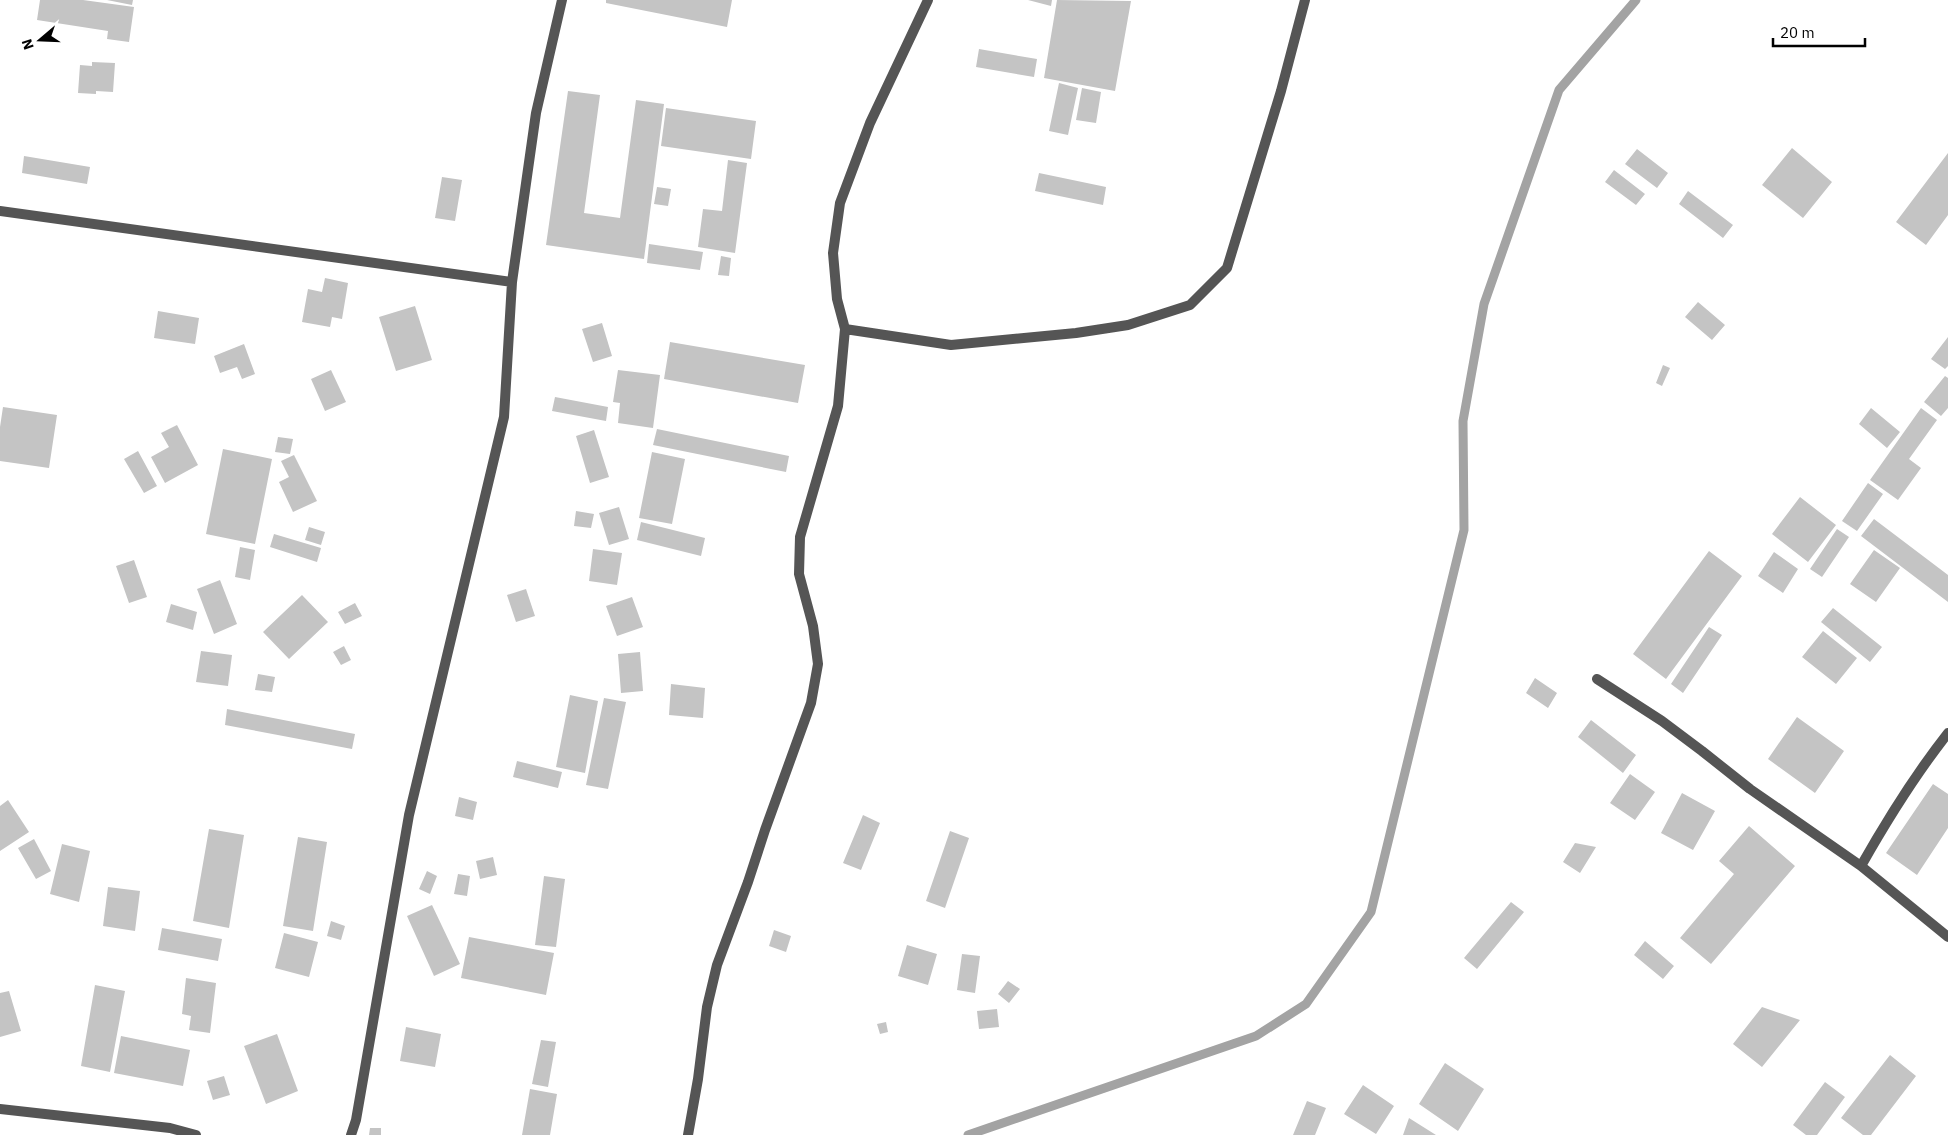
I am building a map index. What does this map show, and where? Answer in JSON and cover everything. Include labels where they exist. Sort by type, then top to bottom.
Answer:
[{"type":"street","points":[[351,1135],[356,1120],[409,815],[504,417],[512,282],[536,113],[562,0]]},
{"type":"street","points":[[688,1135],[698,1078],[707,1007],[717,965],[811,703],[818,664],[812,626],[799,574],[800,537],[838,406],[845,329],[837,299],[833,253],[840,203],[870,124],[928,0]]},
{"type":"street","points":[[845,329],[951,345],[1076,333],[1128,325],[1190,305],[1227,268],[1281,91],[1305,0]]},
{"type":"street","points":[[0,211],[512,282]]},
{"type":"street","points":[[1597,679],[1670,727],[1750,789],[1861,866],[1948,937]]},
{"type":"street","points":[[1861,866],[1887,818],[1932,753],[1948,734]]},
{"type":"street","points":[[0,1109],[170,1128],[196,1135]]},
{"type":"building","points":[[40,0],[83,0],[134,7],[129,42],[107,39],[108,31],[37,20]]},
{"type":"building","points":[[107,0],[133,0],[132,5]]},
{"type":"building","points":[[606,0],[732,0],[727,27],[606,3]]},
{"type":"building","points":[[1028,0],[1052,0],[1051,6]]},
{"type":"building","points":[[1057,0],[1131,1],[1115,91],[1044,78]]},
{"type":"building","points":[[979,49],[1037,59],[1034,77],[976,67]]},
{"type":"building","points":[[92,62],[115,63],[113,92],[96,91],[96,94],[78,93],[80,65],[92,66]]},
{"type":"building","points":[[1059,83],[1078,88],[1068,135],[1049,131]]},
{"type":"building","points":[[1082,88],[1101,92],[1096,123],[1076,120]]},
{"type":"building","points":[[568,91],[600,95],[584,213],[620,218],[636,100],[664,104],[644,259],[546,245]]},
{"type":"building","points":[[666,108],[756,121],[751,159],[661,146]]},
{"type":"building","points":[[1792,148],[1832,182],[1803,218],[1762,185]]},
{"type":"building","points":[[1637,149],[1668,173],[1657,188],[1625,164]]},
{"type":"building","points":[[1948,153],[1948,215],[1926,245],[1896,222]]},
{"type":"building","points":[[24,156],[90,167],[87,184],[22,173]]},
{"type":"building","points":[[728,160],[747,163],[735,253],[698,247],[703,209],[722,211]]},
{"type":"building","points":[[1614,170],[1645,194],[1636,205],[1605,182]]},
{"type":"building","points":[[1039,173],[1106,187],[1103,205],[1035,191]]},
{"type":"building","points":[[442,177],[462,180],[455,221],[435,218]]},
{"type":"building","points":[[657,187],[671,189],[668,206],[654,204]]},
{"type":"building","points":[[1688,191],[1733,225],[1723,238],[1679,204]]},
{"type":"building","points":[[649,244],[703,252],[700,270],[647,263]]},
{"type":"building","points":[[721,256],[731,258],[729,276],[718,275]]},
{"type":"building","points":[[325,278],[348,283],[342,319],[332,317],[330,327],[302,322],[308,289],[322,292]]},
{"type":"building","points":[[1698,302],[1725,325],[1712,340],[1685,317]]},
{"type":"building","points":[[415,306],[432,360],[396,371],[379,317]]},
{"type":"building","points":[[158,311],[199,318],[195,344],[154,338]]},
{"type":"building","points":[[602,323],[612,356],[593,362],[582,329]]},
{"type":"building","points":[[1948,337],[1948,366],[1945,369],[1931,359]]},
{"type":"building","points":[[670,342],[805,365],[798,403],[664,379]]},
{"type":"building","points":[[244,344],[255,374],[242,379],[237,367],[220,373],[214,356]]},
{"type":"building","points":[[1663,365],[1670,368],[1662,386],[1656,383]]},
{"type":"building","points":[[331,370],[346,402],[325,411],[311,379]]},
{"type":"building","points":[[618,370],[660,375],[653,428],[618,423],[620,403],[613,402]]},
{"type":"building","points":[[1945,376],[1948,378],[1948,408],[1941,416],[1924,402]]},
{"type":"building","points":[[555,397],[608,407],[606,421],[552,411]]},
{"type":"building","points":[[3,407],[57,415],[49,468],[0,461],[0,427]]},
{"type":"building","points":[[1871,408],[1900,432],[1887,448],[1859,424]]},
{"type":"building","points":[[1921,408],[1937,420],[1909,459],[1921,468],[1898,500],[1870,480]]},
{"type":"building","points":[[177,425],[198,465],[165,483],[151,457],[169,447],[161,433]]},
{"type":"building","points":[[657,429],[789,456],[786,472],[653,445]]},
{"type":"building","points":[[594,430],[609,477],[590,483],[576,436]]},
{"type":"building","points":[[278,437],[293,439],[290,454],[275,452]]},
{"type":"building","points":[[223,449],[272,459],[255,544],[206,534]]},
{"type":"building","points":[[138,451],[157,486],[144,493],[124,459]]},
{"type":"building","points":[[652,452],[685,459],[672,524],[639,518]]},
{"type":"building","points":[[294,455],[317,501],[293,512],[279,482],[289,477],[281,461]]},
{"type":"building","points":[[1868,483],[1883,494],[1857,531],[1842,521]]},
{"type":"building","points":[[1800,497],[1836,525],[1808,562],[1772,534]]},
{"type":"building","points":[[619,507],[629,539],[609,545],[599,513]]},
{"type":"building","points":[[576,511],[594,514],[591,528],[574,526]]},
{"type":"building","points":[[1874,519],[1948,575],[1948,602],[1861,536]]},
{"type":"building","points":[[641,522],[705,538],[701,556],[637,540]]},
{"type":"building","points":[[309,527],[325,532],[321,545],[305,540]]},
{"type":"building","points":[[1837,529],[1849,537],[1822,577],[1810,569]]},
{"type":"building","points":[[274,534],[321,548],[317,562],[270,547]]},
{"type":"building","points":[[240,547],[255,550],[250,580],[235,577]]},
{"type":"building","points":[[593,549],[622,553],[617,585],[589,581]]},
{"type":"building","points":[[1874,550],[1900,568],[1876,602],[1850,584]]},
{"type":"building","points":[[1709,551],[1742,576],[1666,679],[1633,654]]},
{"type":"building","points":[[1774,552],[1798,569],[1783,593],[1758,576]]},
{"type":"building","points":[[134,560],[147,597],[129,603],[116,566]]},
{"type":"building","points":[[220,580],[237,624],[214,634],[197,589]]},
{"type":"building","points":[[526,589],[535,616],[516,622],[507,595]]},
{"type":"building","points":[[302,595],[328,622],[289,659],[263,632]]},
{"type":"building","points":[[632,597],[643,627],[617,636],[606,606]]},
{"type":"building","points":[[355,603],[362,616],[345,624],[338,612]]},
{"type":"building","points":[[171,604],[197,612],[193,630],[166,622]]},
{"type":"building","points":[[1833,608],[1882,647],[1870,662],[1821,622]]},
{"type":"building","points":[[1709,627],[1722,635],[1683,693],[1671,684]]},
{"type":"building","points":[[1823,631],[1857,658],[1836,684],[1802,657]]},
{"type":"building","points":[[344,646],[351,660],[341,665],[333,652]]},
{"type":"building","points":[[201,651],[232,655],[228,686],[196,682]]},
{"type":"building","points":[[640,652],[643,691],[621,693],[618,654]]},
{"type":"building","points":[[258,674],[275,677],[272,692],[255,690]]},
{"type":"building","points":[[1535,678],[1557,693],[1548,708],[1526,693]]},
{"type":"building","points":[[671,684],[705,688],[703,718],[669,715]]},
{"type":"building","points":[[570,695],[598,701],[585,773],[556,767]]},
{"type":"building","points":[[604,698],[626,702],[608,789],[586,785]]},
{"type":"building","points":[[227,709],[355,734],[352,749],[225,725]]},
{"type":"building","points":[[1797,717],[1844,751],[1815,793],[1768,759]]},
{"type":"building","points":[[1591,720],[1636,755],[1623,773],[1578,737]]},
{"type":"building","points":[[517,761],[562,772],[558,788],[513,777]]},
{"type":"building","points":[[1630,774],[1655,792],[1635,820],[1610,803]]},
{"type":"building","points":[[1933,784],[1948,794],[1948,828],[1917,875],[1886,853]]},
{"type":"building","points":[[1682,793],[1715,811],[1693,850],[1661,833]]},
{"type":"building","points":[[459,797],[477,802],[473,820],[455,816]]},
{"type":"building","points":[[8,800],[29,832],[0,851],[0,806]]},
{"type":"building","points":[[863,815],[880,823],[861,870],[843,863]]},
{"type":"building","points":[[1749,826],[1795,866],[1711,964],[1680,938],[1734,874],[1719,861]]},
{"type":"building","points":[[209,829],[244,835],[229,928],[193,921]]},
{"type":"building","points":[[950,831],[969,838],[945,908],[926,901]]},
{"type":"building","points":[[298,837],[327,842],[313,931],[283,926]]},
{"type":"building","points":[[34,839],[51,871],[36,879],[18,848]]},
{"type":"building","points":[[1575,843],[1596,847],[1580,873],[1563,862]]},
{"type":"building","points":[[62,844],[90,851],[79,902],[50,894]]},
{"type":"building","points":[[493,857],[497,875],[480,879],[476,861]]},
{"type":"building","points":[[427,871],[437,876],[430,894],[419,889]]},
{"type":"building","points":[[458,874],[470,876],[467,896],[454,894]]},
{"type":"building","points":[[544,876],[565,879],[556,947],[535,945]]},
{"type":"building","points":[[108,887],[140,891],[135,931],[103,926]]},
{"type":"building","points":[[1511,902],[1524,912],[1477,969],[1464,958]]},
{"type":"building","points":[[432,905],[460,964],[434,976],[407,916]]},
{"type":"building","points":[[331,921],[345,926],[341,940],[327,936]]},
{"type":"building","points":[[162,928],[222,939],[218,961],[158,950]]},
{"type":"building","points":[[774,930],[791,936],[786,952],[769,946]]},
{"type":"building","points":[[284,933],[318,942],[309,977],[275,968]]},
{"type":"building","points":[[469,937],[554,953],[546,995],[461,978]]},
{"type":"building","points":[[1645,941],[1674,966],[1663,979],[1634,955]]},
{"type":"building","points":[[907,945],[937,954],[928,985],[898,976]]},
{"type":"building","points":[[962,954],[980,956],[975,993],[957,990]]},
{"type":"building","points":[[186,978],[216,983],[210,1033],[189,1030],[191,1016],[182,1014]]},
{"type":"building","points":[[1008,981],[1020,989],[1009,1003],[998,994]]},
{"type":"building","points":[[95,985],[125,991],[110,1072],[81,1066]]},
{"type":"building","points":[[9,991],[21,1031],[0,1037],[0,993]]},
{"type":"building","points":[[1762,1007],[1800,1020],[1762,1067],[1733,1044]]},
{"type":"building","points":[[997,1009],[999,1027],[979,1029],[977,1011]]},
{"type":"building","points":[[886,1022],[888,1032],[880,1034],[877,1024]]},
{"type":"building","points":[[406,1027],[441,1034],[435,1067],[400,1061]]},
{"type":"building","points":[[277,1034],[298,1091],[266,1104],[244,1046]]},
{"type":"building","points":[[121,1036],[190,1050],[183,1086],[114,1073]]},
{"type":"building","points":[[541,1040],[556,1042],[548,1087],[532,1084]]},
{"type":"building","points":[[1890,1055],[1916,1076],[1871,1135],[1863,1135],[1841,1118]]},
{"type":"building","points":[[1445,1063],[1484,1089],[1458,1131],[1419,1104]]},
{"type":"building","points":[[224,1076],[230,1095],[213,1100],[207,1081]]},
{"type":"building","points":[[1825,1082],[1845,1097],[1817,1135],[1806,1135],[1793,1125]]},
{"type":"building","points":[[1363,1085],[1394,1106],[1376,1134],[1344,1114]]},
{"type":"building","points":[[530,1089],[557,1094],[550,1135],[522,1135]]},
{"type":"building","points":[[1307,1101],[1326,1108],[1315,1135],[1293,1135]]},
{"type":"building","points":[[1409,1118],[1436,1135],[1403,1135]]},
{"type":"building","points":[[370,1128],[381,1128],[381,1135],[369,1135]]},
{"type":"waterway","points":[[968,1135],[1256,1036],[1306,1004],[1371,912],[1464,530],[1463,421],[1484,304],[1559,90],[1636,0]]}]
